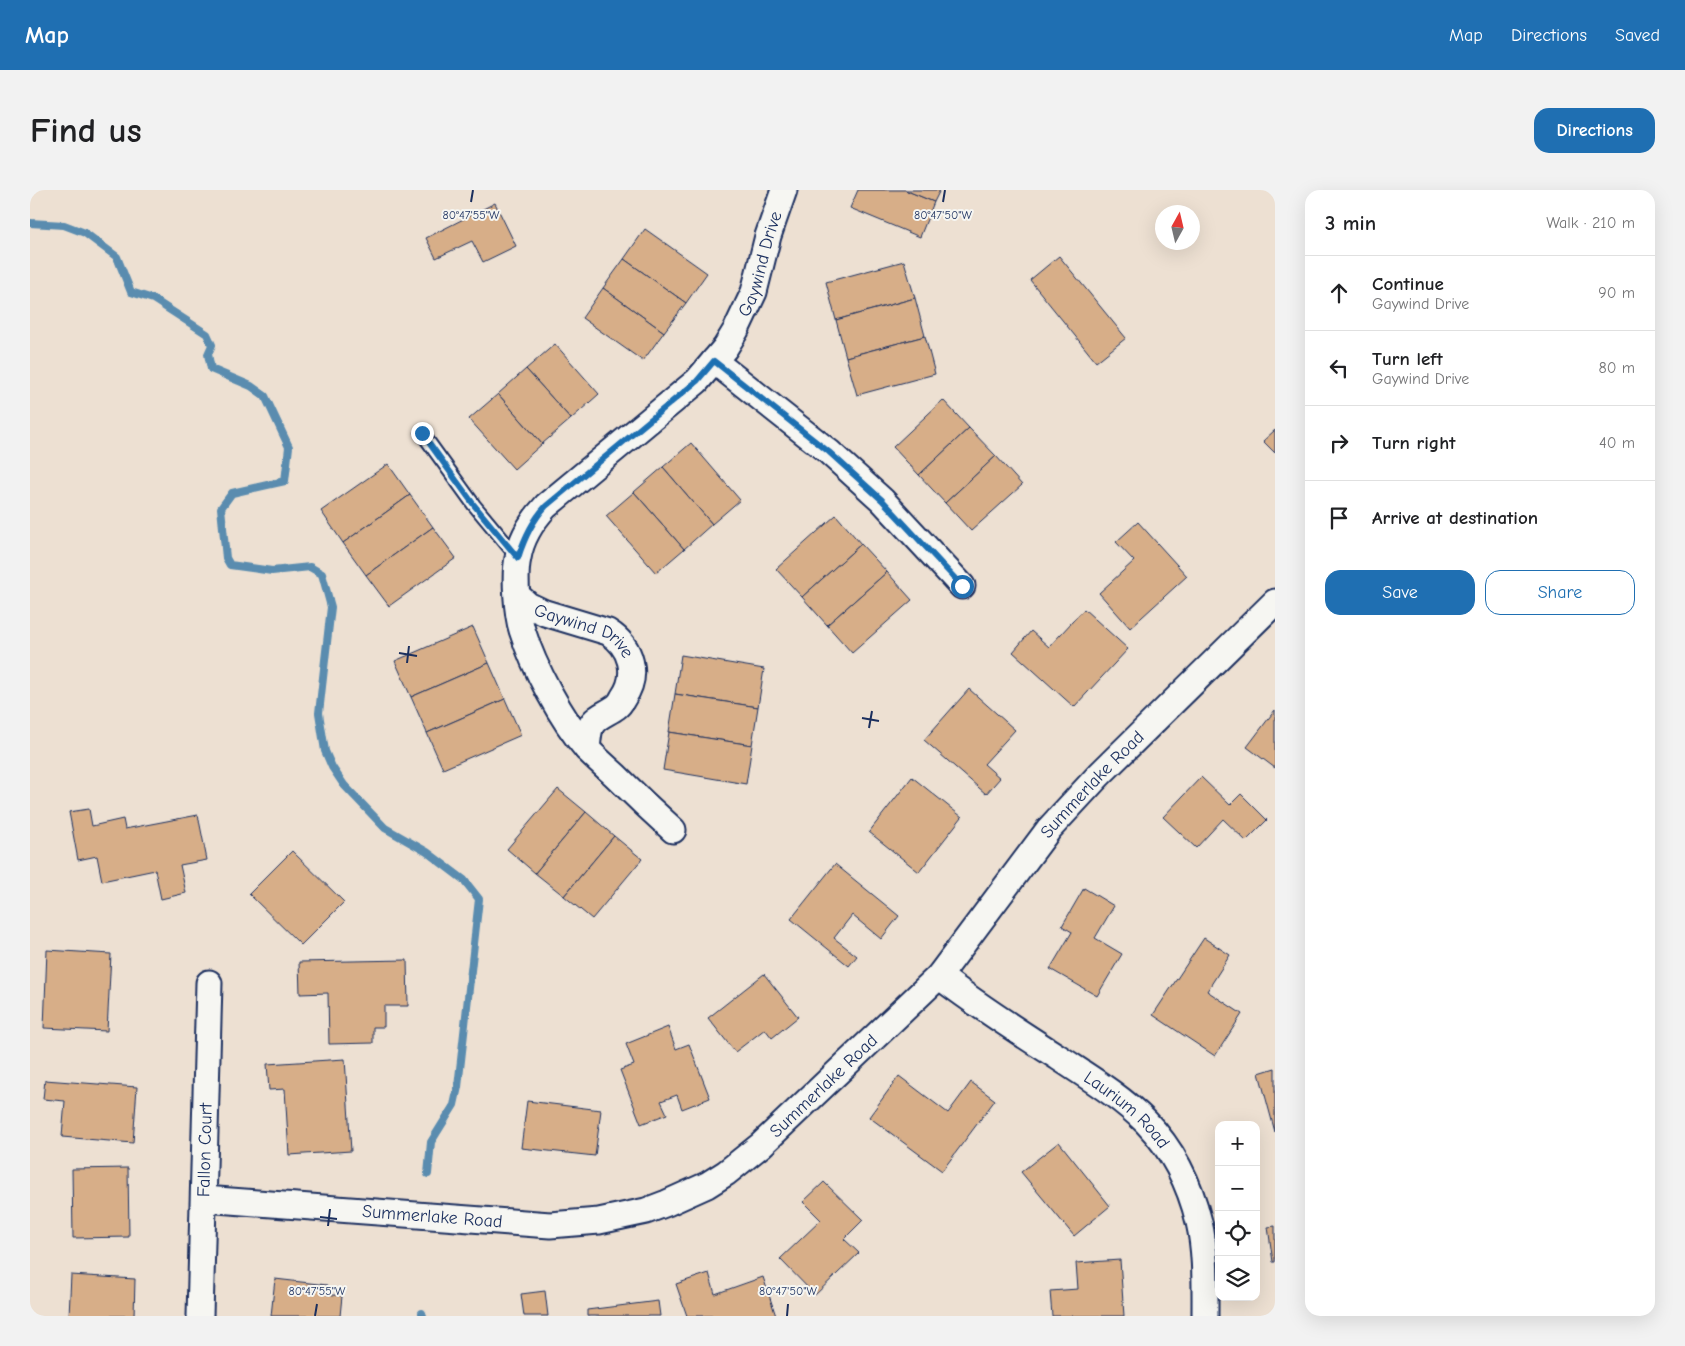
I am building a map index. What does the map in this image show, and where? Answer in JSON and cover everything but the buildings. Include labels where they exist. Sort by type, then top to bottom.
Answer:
[{"type":"street","name":"Gaywind Drive","points":[[673,830],[587,749],[542,680],[522,630],[518,611],[516,582],[518,558],[522,543],[536,518],[546,506],[697,381],[714,361],[736,330],[754,292],[768,236],[784,190]]},
{"type":"street","points":[[714,361],[829,452],[882,500],[962,586]]},
{"type":"street","name":"Gaywind Drive","points":[[518,596],[528,605],[545,613],[608,632],[624,645],[632,668],[632,680],[629,690],[617,706],[598,718],[591,725],[587,749]]},
{"type":"street","name":"Summerlake Road","points":[[204,1199],[550,1225],[599,1221],[646,1211],[707,1185],[726,1173],[761,1145],[939,976],[1055,823],[1099,775],[1275,602]]},
{"type":"street","name":"Laurium Road","points":[[939,976],[975,1003],[1099,1084],[1147,1123],[1165,1146],[1186,1183],[1199,1224],[1205,1265],[1205,1316]]},
{"type":"street","name":"Fallon Court","points":[[200,1316],[209,983]]},
{"type":"lane","points":[[422,433],[474,505],[518,558]]},
{"type":"waterway","points":[[30,223],[64,225],[85,233],[117,257],[131,292],[153,299],[207,334],[212,345],[208,354],[211,369],[251,386],[265,396],[289,447],[285,481],[232,493],[221,508],[226,558],[230,565],[272,571],[310,567],[322,574],[331,607],[319,713],[325,751],[332,767],[344,785],[385,828],[427,852],[464,880],[479,899],[458,1087],[454,1105],[431,1142],[428,1174]]},
{"type":"route","points":[[422,433],[474,505],[518,558],[522,543],[536,518],[546,506],[697,381],[714,361],[829,452],[882,500],[962,586]]}]
